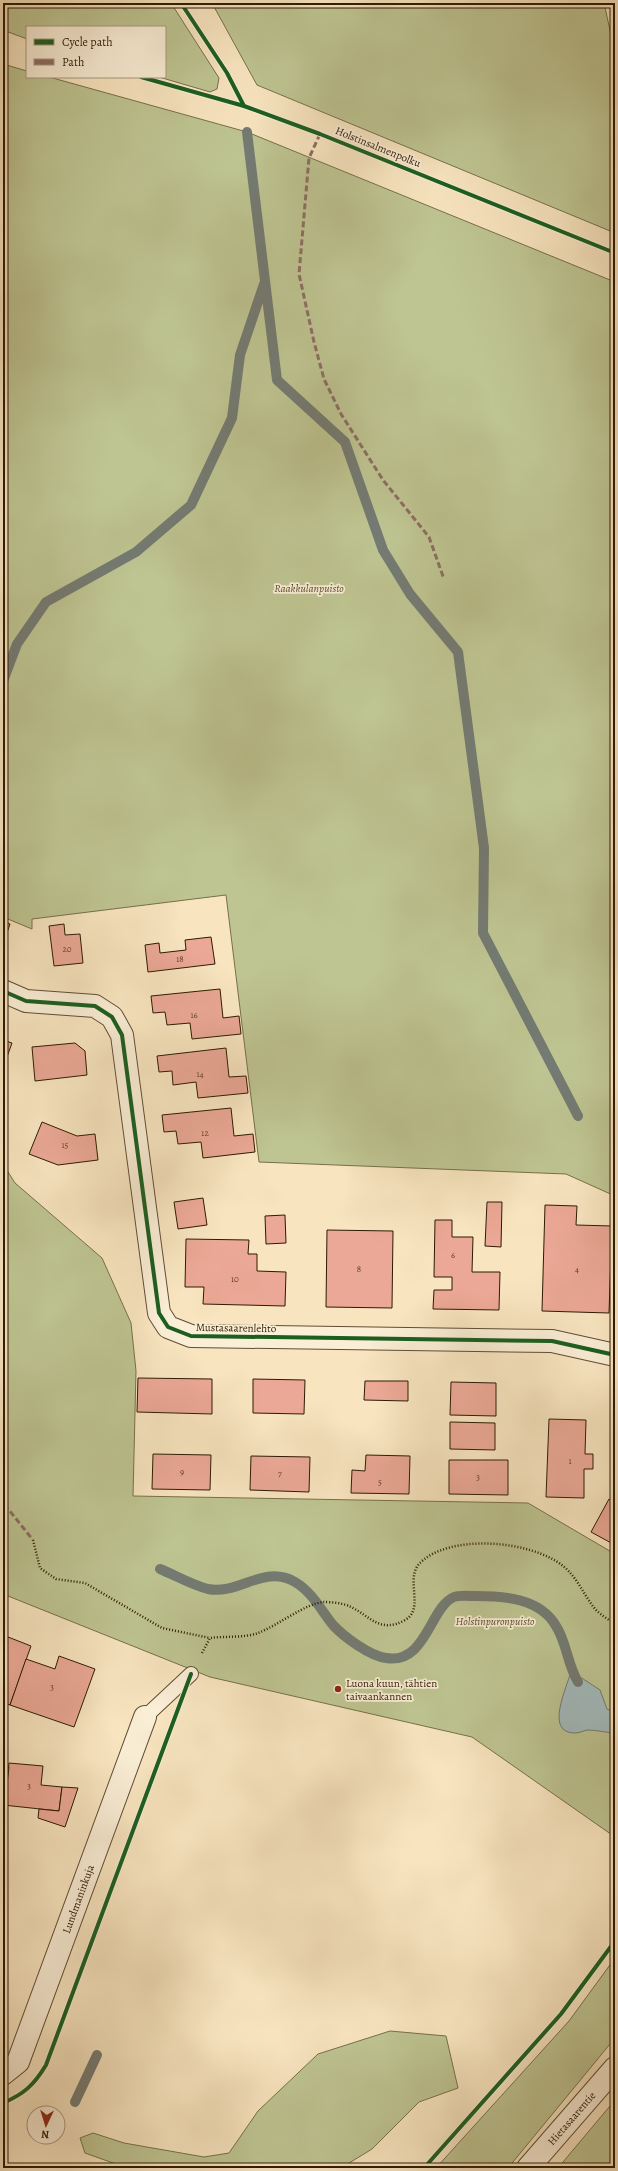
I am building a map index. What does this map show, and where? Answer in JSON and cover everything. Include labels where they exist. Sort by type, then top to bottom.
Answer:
[{"type":"street","name":"Mustasaarenlehto","points":[[3,991],[26,1001],[94,1006],[112,1017],[122,1035],[159,1313],[168,1327],[191,1336],[552,1341],[615,1355]]},
{"type":"street","name":"Lundmaninkuja","points":[[3,2074],[18,2062],[145,1717]]},
{"type":"street","name":"Hietasaarentie","points":[[528,2168],[615,2068]]},
{"type":"lane","points":[[145,1717],[191,1674]]},
{"type":"path","points":[[33,1540],[40,1568],[56,1579],[85,1583],[162,1628],[210,1638],[258,1633],[323,1602],[350,1606],[367,1618],[380,1624],[396,1624],[406,1620],[412,1614],[415,1604],[413,1578],[417,1566],[429,1554],[453,1547],[486,1543],[510,1545],[531,1550],[562,1566],[574,1577],[596,1610],[615,1624]]},
{"type":"path","points":[[191,1674],[210,1638]]},
{"type":"green space","points":[[3,3],[171,3],[219,78],[217,89],[210,92],[162,78],[166,78],[166,26],[26,26],[26,39],[3,30]]},
{"type":"green space","points":[[212,3],[604,3],[615,53],[615,233],[257,85]]},
{"type":"green space","name":"Raakkulanpuisto","points":[[3,64],[26,71],[26,78],[53,78],[247,132],[615,282],[615,1196],[566,1174],[259,1162],[226,895],[32,919],[32,929],[3,917]]},
{"type":"green space","name":"Holstinpuronpuisto","points":[[3,1164],[15,1183],[102,1258],[131,1323],[136,1371],[133,1496],[528,1503],[615,1554],[615,1837],[472,1737],[210,1677],[3,1594]]},
{"type":"green space","points":[[615,1958],[615,2038],[508,2168],[436,2168],[569,2021]]},
{"type":"green space","points":[[390,2031],[446,2036],[458,2088],[419,2102],[372,2149],[341,2168],[127,2168],[85,2153],[80,2138],[93,2133],[124,2143],[204,2157],[229,2153],[258,2111],[318,2054]]},
{"type":"green space","points":[[615,2100],[615,2168],[558,2168]]},
{"type":"water","points":[[571,1671],[600,1690],[607,1709],[615,1712],[612,1733],[587,1730],[575,1733],[566,1731],[561,1726],[559,1718],[560,1708]]},
{"type":"building","points":[[3,921],[10,924],[4,941],[3,941]]},
{"type":"building","points":[[64,924],[65,935],[80,934],[83,963],[54,966],[49,926]]},
{"type":"building","points":[[211,937],[215,964],[148,972],[145,945],[159,943],[160,953],[186,950],[185,940]]},
{"type":"building","points":[[220,989],[223,1018],[239,1016],[241,1034],[192,1039],[190,1023],[167,1025],[165,1012],[153,1013],[151,996]]},
{"type":"building","points":[[3,1040],[12,1043],[3,1068]]},
{"type":"building","points":[[75,1043],[85,1051],[87,1075],[35,1081],[32,1047]]},
{"type":"building","points":[[226,1048],[229,1077],[246,1076],[248,1093],[198,1098],[196,1082],[173,1085],[172,1071],[159,1072],[157,1056]]},
{"type":"building","points":[[231,1108],[234,1136],[253,1134],[255,1152],[203,1158],[201,1142],[178,1144],[176,1131],[164,1132],[162,1115]]},
{"type":"building","points":[[42,1122],[77,1136],[95,1134],[98,1160],[58,1165],[29,1154]]},
{"type":"building","points":[[203,1198],[207,1225],[178,1229],[174,1202]]},
{"type":"building","points":[[487,1202],[502,1202],[501,1247],[485,1246]]},
{"type":"building","points":[[545,1205],[577,1206],[576,1225],[612,1226],[609,1313],[542,1311]]},
{"type":"building","points":[[285,1215],[286,1243],[266,1244],[265,1216]]},
{"type":"building","points":[[435,1220],[452,1220],[452,1237],[473,1237],[472,1272],[500,1272],[499,1310],[433,1309],[434,1290],[452,1290],[452,1277],[434,1277]]},
{"type":"building","points":[[327,1230],[393,1231],[392,1308],[326,1307]]},
{"type":"building","points":[[186,1239],[249,1240],[248,1254],[257,1254],[257,1271],[286,1272],[285,1306],[203,1304],[204,1287],[185,1287]]},
{"type":"building","points":[[138,1378],[212,1379],[212,1414],[137,1412]]},
{"type":"building","points":[[253,1379],[305,1380],[304,1414],[253,1413]]},
{"type":"building","points":[[365,1381],[408,1381],[408,1401],[364,1400]]},
{"type":"building","points":[[451,1382],[496,1383],[496,1416],[450,1415]]},
{"type":"building","points":[[549,1419],[586,1420],[585,1454],[593,1454],[593,1469],[584,1469],[584,1498],[546,1497]]},
{"type":"building","points":[[450,1422],[495,1423],[495,1450],[450,1449]]},
{"type":"building","points":[[153,1454],[211,1455],[210,1490],[152,1489]]},
{"type":"building","points":[[366,1455],[410,1456],[409,1494],[351,1493],[352,1470],[365,1471]]},
{"type":"building","points":[[251,1456],[310,1457],[309,1492],[250,1490]]},
{"type":"building","points":[[449,1460],[508,1460],[508,1495],[449,1494]]},
{"type":"building","points":[[609,1499],[615,1503],[615,1545],[591,1532]]},
{"type":"building","points":[[3,1635],[31,1646],[10,1705],[3,1702]]},
{"type":"building","points":[[59,1656],[95,1669],[74,1727],[10,1705],[26,1659],[55,1669]]},
{"type":"building","points":[[9,1763],[43,1766],[41,1785],[62,1787],[59,1811],[3,1805],[3,1791],[6,1791]]},
{"type":"building","points":[[3,1766],[9,1767],[6,1791],[3,1791]]},
{"type":"building","points":[[62,1787],[78,1788],[65,1827],[38,1818],[39,1809],[59,1811]]},
{"type":"waterway","points":[[247,132],[277,380],[345,442],[383,550],[410,594],[458,652],[484,848],[483,933],[578,1116]]},
{"type":"waterway","points":[[3,681],[17,644],[46,602],[136,552],[191,505],[232,418],[240,355],[264,284]]},
{"type":"waterway","points":[[160,1569],[202,1587],[219,1590],[262,1578],[273,1576],[284,1577],[301,1586],[316,1602],[333,1625],[344,1635],[365,1650],[386,1658],[399,1658],[410,1653],[419,1644],[446,1603],[454,1597],[486,1596],[520,1600],[541,1610],[556,1626],[563,1639],[571,1668],[578,1682]]},
{"type":"waterway","points":[[75,2102],[97,2055]]},
{"type":"marked path","points":[[320,134],[309,158],[299,274],[324,379],[341,414],[383,480],[429,537],[444,579]]},
{"type":"marked path","points":[[3,1506],[9,1510],[33,1540]]},
{"type":"cycle path","name":"Holstinsalmenpolku","points":[[181,3],[227,73],[244,106],[320,134],[615,253]]},
{"type":"cycle path","points":[[145,78],[244,106]]},
{"type":"cycle path","points":[[3,991],[26,1001],[95,1006],[112,1017],[122,1035],[159,1313],[168,1327],[191,1336],[552,1341],[615,1355]]},
{"type":"cycle path","points":[[3,2103],[17,2096],[28,2088],[46,2065],[191,1674]]},
{"type":"cycle path","points":[[424,2168],[561,2014],[615,1941]]},
{"type":"place","name":"Luona kuun, tähtien taivaankannen","points":[[338,1689]]}]
